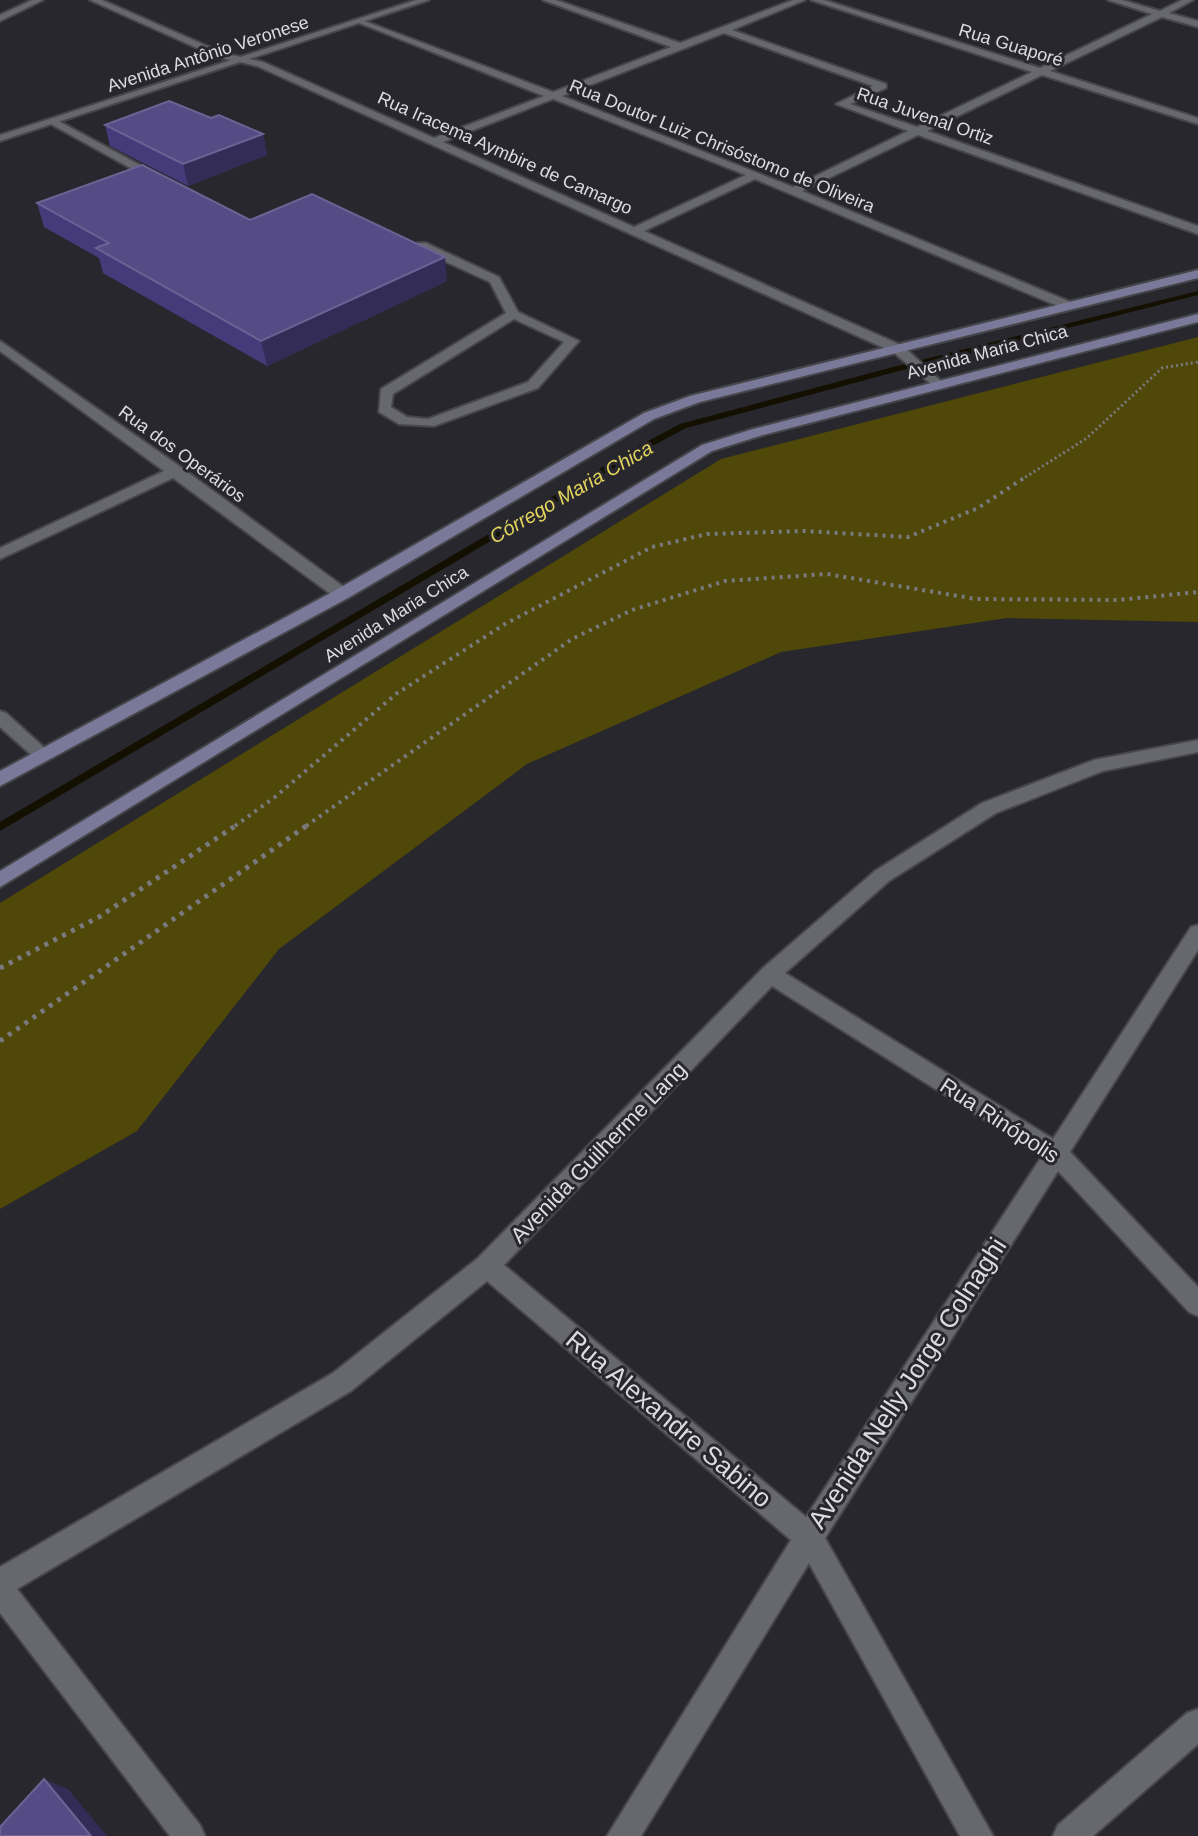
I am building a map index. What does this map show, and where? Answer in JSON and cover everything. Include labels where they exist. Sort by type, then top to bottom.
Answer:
[{"type":"main road","name":"Avenida Maria Chica","points":[[0,779],[342,594],[649,416],[695,399],[900,351],[1198,274]]},
{"type":"main road","name":"Avenida Maria Chica","points":[[0,880],[707,448],[935,383],[1198,318]]},
{"type":"street","points":[[0,18],[39,0]]},
{"type":"street","name":"Rua Iracema Aymbire de Camargo","points":[[94,0],[220,55],[260,64],[637,230],[900,351],[935,383]]},
{"type":"street","name":"Avenida Antônio Veronese","points":[[0,138],[425,0]]},
{"type":"street","points":[[547,0],[681,47]]},
{"type":"street","points":[[435,141],[801,0]]},
{"type":"street","name":"Rua Guaporé","points":[[815,0],[1198,121]]},
{"type":"street","points":[[1112,0],[1198,24]]},
{"type":"street","points":[[791,192],[1189,0]]},
{"type":"street","name":"Rua Doutor Luiz Chrisóstomo de Oliveira","points":[[362,21],[755,175],[1069,306]]},
{"type":"street","name":"Rua Juvenal Ortiz","points":[[724,30],[882,86],[841,104],[1198,230]]},
{"type":"street","points":[[53,121],[176,189]]},
{"type":"street","points":[[637,230],[755,175]]},
{"type":"street","points":[[414,243],[495,280],[513,314],[572,341],[533,385],[429,423],[404,421],[384,409],[386,392],[513,314]]},
{"type":"street","name":"Rua dos Operários","points":[[1,347],[177,471],[342,594]]},
{"type":"street","points":[[0,554],[177,471]]},
{"type":"street","points":[[0,717],[42,755]]},
{"type":"street","name":"Avenida Guilherme Lang","points":[[0,1583],[342,1382],[487,1266],[770,974],[882,876],[989,808],[1100,765],[1198,746]]},
{"type":"street","name":"Avenida Nelly Jorge Colnaghi","points":[[623,1836],[809,1537],[1198,933]]},
{"type":"street","name":"Rua Rinópolis","points":[[770,974],[1055,1152],[1198,1304]]},
{"type":"street","name":"Rua Alexandre Sabino","points":[[487,1266],[809,1537],[977,1836]]},
{"type":"street","points":[[0,1590],[189,1836]]},
{"type":"street","points":[[1069,1836],[1198,1724]]},
{"type":"path","points":[[0,968],[99,917],[182,864],[275,797],[396,694],[493,631],[652,547],[707,534],[804,531],[908,537],[978,508],[1087,438],[1162,368],[1198,362]]},
{"type":"path","points":[[0,1041],[572,639],[632,610],[725,581],[827,574],[976,599],[1118,600],[1198,592]]},
{"type":"shaded area","points":[[1198,337],[1198,622],[1007,618],[781,652],[527,764],[279,949],[137,1131],[0,1209],[0,903],[721,459]]},
{"type":"building","points":[[169,101],[211,118],[219,115],[263,134],[183,164],[105,125]]},
{"type":"building","points":[[142,165],[250,220],[312,194],[445,257],[261,341],[96,248],[109,243],[37,203]]},
{"type":"building","points":[[44,1779],[91,1836],[0,1836],[0,1827]]},
{"type":"waterway","name":"Córrego Maria Chica","points":[[0,827],[683,426],[1198,293]]}]
